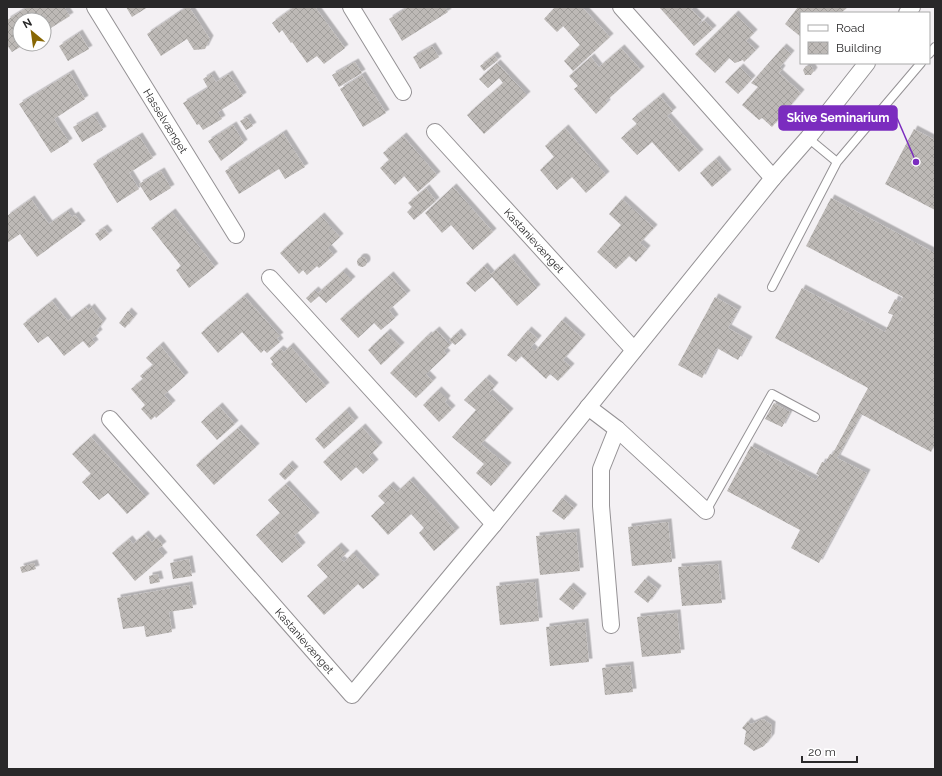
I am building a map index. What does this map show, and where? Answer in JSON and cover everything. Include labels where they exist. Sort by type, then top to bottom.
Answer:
[{"type":"street","name":"Hasselvænget","points":[[95,7],[236,235]]},
{"type":"street","points":[[351,7],[403,92]]},
{"type":"street","points":[[621,7],[773,178]]},
{"type":"street","name":"Kastanievænget","points":[[110,419],[352,695],[494,524],[773,178],[808,138],[866,64]]},
{"type":"street","name":"Kastanievænget","points":[[434,132],[634,350]]},
{"type":"street","points":[[270,278],[494,524]]},
{"type":"street","points":[[588,407],[617,429],[706,510]]},
{"type":"street","points":[[611,625],[601,506],[601,469],[617,429]]},
{"type":"lane","points":[[772,287],[837,162],[920,64]]},
{"type":"lane","points":[[808,138],[837,162]]},
{"type":"lane","points":[[706,510],[772,394],[815,417]]},
{"type":"building","points":[[28,7],[64,7],[70,16],[52,27],[52,12],[20,12]]},
{"type":"building","points":[[126,7],[148,7],[132,17]]},
{"type":"building","points":[[189,7],[210,39],[205,49],[194,50],[187,39],[161,56],[147,34]]},
{"type":"building","points":[[294,7],[315,7],[345,48],[324,64],[317,56],[307,63],[282,30],[279,33],[272,23]]},
{"type":"building","points":[[408,7],[445,7],[448,12],[402,41],[389,19]]},
{"type":"building","points":[[555,7],[582,7],[610,37],[573,71],[564,61],[580,45],[563,26],[557,32],[544,19]]},
{"type":"building","points":[[659,7],[694,7],[691,9],[702,20],[698,24],[699,25],[704,20],[713,29],[694,46]]},
{"type":"building","points":[[798,7],[848,7],[842,12],[800,12],[800,36],[785,24]]},
{"type":"building","points":[[735,14],[754,33],[746,41],[756,50],[744,62],[743,60],[735,63],[729,58],[715,73],[695,54]]},
{"type":"building","points":[[12,17],[12,52],[7,45],[7,20]]},
{"type":"building","points":[[79,33],[89,49],[68,61],[59,46]]},
{"type":"building","points":[[432,46],[439,57],[420,69],[413,57]]},
{"type":"building","points":[[783,47],[791,54],[780,67],[782,69],[779,73],[801,93],[772,127],[762,118],[759,120],[742,105],[758,87],[751,83]]},
{"type":"building","points":[[621,48],[641,70],[606,101],[607,103],[596,114],[574,89],[578,86],[569,76],[591,57],[599,67]]},
{"type":"building","points":[[494,55],[498,60],[484,71],[480,66]]},
{"type":"building","points":[[355,62],[362,73],[339,87],[332,75]]},
{"type":"building","points":[[497,63],[527,95],[484,134],[467,115],[503,83],[499,78],[488,88],[479,79]]},
{"type":"building","points":[[806,66],[811,66],[814,71],[811,75],[805,75],[803,70]]},
{"type":"building","points":[[740,67],[752,79],[738,94],[725,82]]},
{"type":"building","points":[[70,73],[85,99],[54,119],[69,142],[51,153],[19,104]]},
{"type":"building","points":[[211,74],[216,82],[229,74],[243,96],[218,112],[222,119],[203,130],[199,124],[197,125],[183,103],[208,88],[203,79]]},
{"type":"building","points":[[362,75],[386,113],[363,127],[340,89]]},
{"type":"building","points":[[660,96],[673,111],[667,116],[700,153],[679,172],[652,142],[637,155],[621,138],[637,124],[632,119]]},
{"type":"building","points":[[94,115],[103,130],[82,142],[73,127]]},
{"type":"building","points":[[247,117],[253,126],[246,130],[240,121]]},
{"type":"building","points":[[233,125],[244,143],[221,161],[208,141]]},
{"type":"building","points":[[565,128],[606,175],[586,193],[572,177],[557,190],[540,170],[554,157],[545,146]]},
{"type":"building","points":[[914,129],[935,140],[935,210],[885,184]]},
{"type":"building","points":[[283,133],[305,167],[285,179],[279,169],[239,194],[225,171]]},
{"type":"building","points":[[139,136],[153,158],[129,173],[139,189],[117,203],[93,164]]},
{"type":"building","points":[[403,136],[437,175],[418,192],[404,176],[395,185],[380,168],[389,160],[383,153]]},
{"type":"building","points":[[716,159],[728,173],[712,187],[700,173]]},
{"type":"building","points":[[161,171],[171,188],[150,201],[139,184]]},
{"type":"building","points":[[453,187],[493,232],[473,250],[451,225],[442,233],[425,213]]},
{"type":"building","points":[[426,188],[436,201],[414,220],[407,212],[412,207],[408,203]]},
{"type":"building","points":[[831,198],[935,253],[935,444],[931,452],[861,414],[837,458],[867,473],[819,563],[791,548],[800,530],[727,491],[751,446],[816,480],[819,475],[816,474],[822,462],[825,463],[830,454],[832,455],[868,388],[775,338],[802,288],[885,332],[893,315],[888,313],[895,299],[900,302],[903,297],[806,246]]},
{"type":"building","points":[[31,199],[49,224],[68,211],[72,217],[75,215],[82,224],[37,257],[20,234],[7,243],[7,216]]},
{"type":"building","points":[[622,199],[654,228],[640,243],[647,249],[636,262],[629,256],[616,269],[597,252],[621,225],[609,214]]},
{"type":"building","points":[[172,212],[215,267],[189,288],[176,270],[181,266],[151,228]]},
{"type":"building","points":[[321,216],[340,237],[328,248],[334,255],[319,268],[317,266],[307,275],[303,270],[299,274],[280,253]]},
{"type":"building","points":[[104,228],[109,234],[100,241],[95,234]]},
{"type":"building","points":[[362,257],[367,262],[362,267],[357,262]]},
{"type":"building","points":[[511,257],[537,288],[517,306],[492,277],[475,292],[466,283],[484,266],[491,274]]},
{"type":"building","points":[[343,271],[352,280],[326,303],[319,296],[311,303],[306,298],[315,290],[318,293]]},
{"type":"building","points":[[390,275],[407,294],[389,310],[395,318],[381,330],[374,323],[358,338],[340,319]]},
{"type":"building","points":[[244,296],[280,336],[277,338],[280,342],[267,353],[264,350],[261,353],[242,332],[218,353],[201,333]]},
{"type":"building","points":[[715,297],[738,310],[728,328],[749,340],[738,360],[717,348],[702,378],[678,365]]},
{"type":"building","points":[[52,301],[68,321],[86,307],[88,310],[91,307],[103,322],[97,330],[99,333],[92,339],[95,343],[89,348],[83,341],[64,356],[48,336],[38,343],[23,324]]},
{"type":"building","points":[[128,311],[134,317],[125,328],[119,323]]},
{"type":"building","points":[[562,320],[582,338],[563,360],[571,367],[558,381],[550,374],[546,379],[521,356],[516,362],[507,355],[528,330],[538,339],[531,347],[535,351]]},
{"type":"building","points":[[436,330],[450,345],[444,351],[447,354],[426,374],[433,381],[416,398],[390,373],[428,335],[429,336]]},
{"type":"building","points":[[387,332],[401,346],[381,365],[368,350]]},
{"type":"building","points":[[458,332],[463,338],[455,345],[449,340]]},
{"type":"building","points":[[160,345],[185,376],[164,395],[172,404],[156,418],[155,416],[151,420],[141,409],[145,405],[131,389],[143,379],[140,376],[153,365],[146,358]]},
{"type":"building","points":[[290,346],[326,386],[306,403],[271,364],[273,362],[270,358],[280,349],[284,352]]},
{"type":"building","points":[[486,378],[495,386],[489,393],[510,412],[481,444],[508,466],[491,486],[476,473],[484,464],[452,437],[476,410],[464,400]]},
{"type":"building","points":[[438,390],[447,399],[445,402],[452,409],[439,422],[423,405]]},
{"type":"building","points":[[774,403],[790,412],[782,427],[765,419]]},
{"type":"building","points":[[219,406],[235,424],[217,440],[201,422]]},
{"type":"building","points":[[346,410],[355,421],[324,449],[315,439]]},
{"type":"building","points":[[362,427],[379,446],[369,456],[375,463],[363,474],[356,467],[341,481],[323,462]]},
{"type":"building","points":[[238,428],[256,447],[214,485],[196,465]]},
{"type":"building","points":[[91,437],[146,497],[127,514],[108,493],[99,500],[82,482],[91,474],[72,454]]},
{"type":"building","points":[[289,464],[295,470],[285,480],[279,474]]},
{"type":"building","points":[[410,480],[456,531],[434,551],[419,533],[424,528],[411,514],[388,535],[371,516],[385,503],[378,496],[390,485],[397,492]]},
{"type":"building","points":[[286,484],[316,516],[294,536],[302,546],[282,563],[256,535],[280,513],[268,500]]},
{"type":"building","points":[[562,498],[574,508],[564,520],[552,511]]},
{"type":"building","points":[[668,522],[672,562],[632,566],[628,527]]},
{"type":"building","points":[[576,532],[580,571],[540,575],[536,536]]},
{"type":"building","points":[[145,534],[152,542],[157,538],[163,545],[158,549],[164,556],[135,581],[112,553],[129,539],[133,544]]},
{"type":"building","points":[[338,546],[346,554],[340,559],[344,562],[353,553],[376,578],[363,589],[358,584],[324,615],[307,596],[328,577],[317,565]]},
{"type":"building","points":[[189,559],[192,576],[173,579],[170,563]]},
{"type":"building","points":[[34,563],[36,569],[22,573],[20,567]]},
{"type":"building","points":[[718,564],[722,603],[682,606],[678,567]]},
{"type":"building","points":[[158,574],[160,582],[150,584],[149,576]]},
{"type":"building","points":[[645,579],[658,589],[648,603],[634,592]]},
{"type":"building","points":[[535,582],[539,621],[500,625],[496,586]]},
{"type":"building","points":[[189,585],[193,608],[169,612],[172,632],[146,637],[144,626],[123,629],[117,598]]},
{"type":"building","points":[[570,586],[583,597],[573,610],[559,599]]},
{"type":"building","points":[[677,613],[681,653],[642,657],[637,617]]},
{"type":"building","points":[[585,622],[589,662],[550,666],[546,627]]},
{"type":"building","points":[[630,665],[633,692],[605,695],[602,668]]},
{"type":"building","points":[[763,719],[772,725],[771,737],[764,746],[754,751],[744,744],[746,731],[742,728],[748,721],[751,724]]},
{"type":"place","name":"Skive Seminarium","points":[[916,162]]}]
